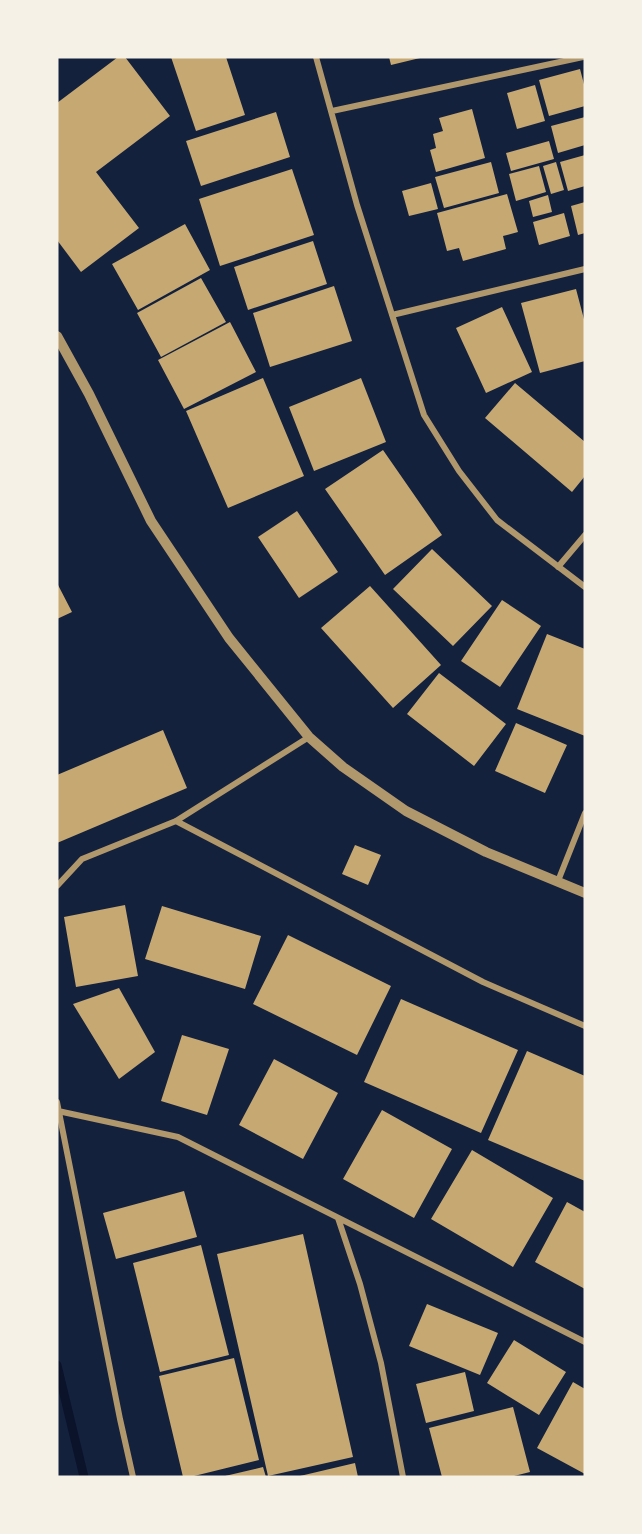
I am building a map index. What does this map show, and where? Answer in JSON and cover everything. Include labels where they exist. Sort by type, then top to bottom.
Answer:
[{"type":"street","points":[[316,57],[357,206],[424,415],[459,471],[497,520],[585,587]]},
{"type":"street","points":[[332,111],[583,57]]},
{"type":"street","points":[[393,315],[585,269]]},
{"type":"street","points":[[57,336],[89,394],[152,521],[229,638],[309,737],[343,767],[406,811],[486,852],[585,892]]},
{"type":"street","points":[[558,567],[585,535]]},
{"type":"street","points":[[57,886],[82,859],[176,821],[309,737]]},
{"type":"street","points":[[558,881],[585,813]]},
{"type":"street","points":[[176,821],[483,982],[585,1026]]},
{"type":"street","points":[[57,1102],[134,1477]]},
{"type":"street","points":[[58,1112],[178,1137],[585,1342]]},
{"type":"street","points":[[338,1218],[360,1284],[381,1363],[403,1477]]},
{"type":"building","points":[[118,57],[125,57],[170,116],[96,172],[139,228],[81,272],[57,240],[57,103]]},
{"type":"building","points":[[171,57],[226,57],[245,115],[196,131]]},
{"type":"building","points":[[389,57],[419,57],[420,58],[391,65]]},
{"type":"building","points":[[580,69],[585,88],[585,106],[549,116],[539,80]]},
{"type":"building","points":[[535,85],[545,121],[517,129],[507,93]]},
{"type":"building","points":[[472,109],[485,158],[436,172],[430,150],[436,148],[433,134],[443,131],[439,118]]},
{"type":"building","points":[[276,112],[290,157],[201,186],[186,141]]},
{"type":"building","points":[[585,117],[585,145],[558,153],[551,126]]},
{"type":"building","points":[[549,141],[554,159],[511,171],[506,153]]},
{"type":"building","points":[[585,155],[585,186],[568,191],[560,162]]},
{"type":"building","points":[[491,162],[499,193],[444,208],[435,177]]},
{"type":"building","points":[[556,162],[564,190],[551,194],[543,166]]},
{"type":"building","points":[[539,166],[546,192],[516,201],[509,174]]},
{"type":"building","points":[[292,169],[314,235],[220,266],[199,199]]},
{"type":"building","points":[[431,183],[438,209],[409,216],[402,191]]},
{"type":"building","points":[[507,194],[518,232],[503,236],[506,249],[463,261],[459,248],[447,251],[437,213]]},
{"type":"building","points":[[548,195],[552,212],[533,217],[529,201]]},
{"type":"building","points":[[585,202],[585,233],[578,235],[571,206]]},
{"type":"building","points":[[564,213],[570,236],[539,245],[533,222]]},
{"type":"building","points":[[185,224],[210,270],[138,310],[112,264]]},
{"type":"building","points":[[313,241],[327,284],[248,310],[234,267]]},
{"type":"building","points":[[201,278],[226,322],[161,357],[137,313]]},
{"type":"building","points":[[334,286],[352,341],[270,367],[253,313]]},
{"type":"building","points":[[576,289],[585,323],[585,361],[540,373],[521,303]]},
{"type":"building","points":[[502,307],[532,372],[486,393],[456,328]]},
{"type":"building","points":[[230,322],[256,372],[184,409],[158,360]]},
{"type":"building","points":[[263,378],[304,476],[228,508],[186,411]]},
{"type":"building","points":[[361,378],[386,442],[314,471],[289,407]]},
{"type":"building","points":[[515,383],[585,442],[585,476],[572,492],[485,418]]},
{"type":"building","points":[[383,450],[442,535],[385,575],[325,489]]},
{"type":"building","points":[[297,511],[338,572],[299,598],[258,537]]},
{"type":"building","points":[[432,549],[492,606],[453,646],[393,589]]},
{"type":"building","points":[[57,583],[72,612],[57,619]]},
{"type":"building","points":[[370,586],[441,665],[393,708],[321,628]]},
{"type":"building","points":[[502,600],[541,626],[500,687],[461,661]]},
{"type":"building","points":[[547,634],[585,649],[585,736],[517,709]]},
{"type":"building","points":[[439,673],[506,724],[474,766],[407,714]]},
{"type":"building","points":[[516,723],[567,745],[545,793],[495,771]]},
{"type":"building","points":[[163,730],[187,788],[57,843],[57,775]]},
{"type":"building","points":[[355,845],[381,855],[368,885],[342,874]]},
{"type":"building","points":[[125,905],[138,976],[76,987],[64,917]]},
{"type":"building","points":[[162,906],[261,936],[245,989],[145,959]]},
{"type":"building","points":[[288,935],[391,986],[357,1055],[253,1004]]},
{"type":"building","points":[[119,988],[155,1052],[119,1079],[73,1004]]},
{"type":"building","points":[[401,999],[518,1050],[481,1133],[364,1082]]},
{"type":"building","points":[[182,1035],[229,1049],[207,1115],[161,1101]]},
{"type":"building","points":[[527,1051],[585,1076],[585,1181],[488,1140]]},
{"type":"building","points":[[274,1059],[338,1093],[303,1159],[239,1125]]},
{"type":"building","points":[[382,1110],[452,1149],[414,1218],[343,1179]]},
{"type":"building","points":[[472,1150],[553,1198],[513,1267],[431,1219]]},
{"type":"building","points":[[184,1191],[197,1237],[116,1259],[103,1213]]},
{"type":"building","points":[[567,1202],[585,1212],[585,1289],[535,1262]]},
{"type":"building","points":[[303,1234],[353,1457],[268,1476],[217,1254]]},
{"type":"building","points":[[201,1245],[229,1355],[160,1372],[133,1263]]},
{"type":"building","points":[[427,1304],[498,1333],[480,1375],[409,1346]]},
{"type":"building","points":[[514,1340],[566,1372],[539,1415],[487,1383]]},
{"type":"building","points":[[234,1358],[259,1460],[183,1477],[159,1376]]},
{"type":"building","points":[[465,1372],[474,1411],[426,1423],[416,1384]]},
{"type":"building","points":[[573,1382],[585,1389],[585,1474],[537,1448]]},
{"type":"building","points":[[513,1407],[530,1472],[510,1477],[442,1477],[429,1428]]},
{"type":"building","points":[[355,1463],[358,1477],[300,1477],[300,1476]]},
{"type":"building","points":[[263,1467],[266,1477],[225,1477],[225,1476]]},
{"type":"waterway","points":[[57,1365],[84,1477]]}]
